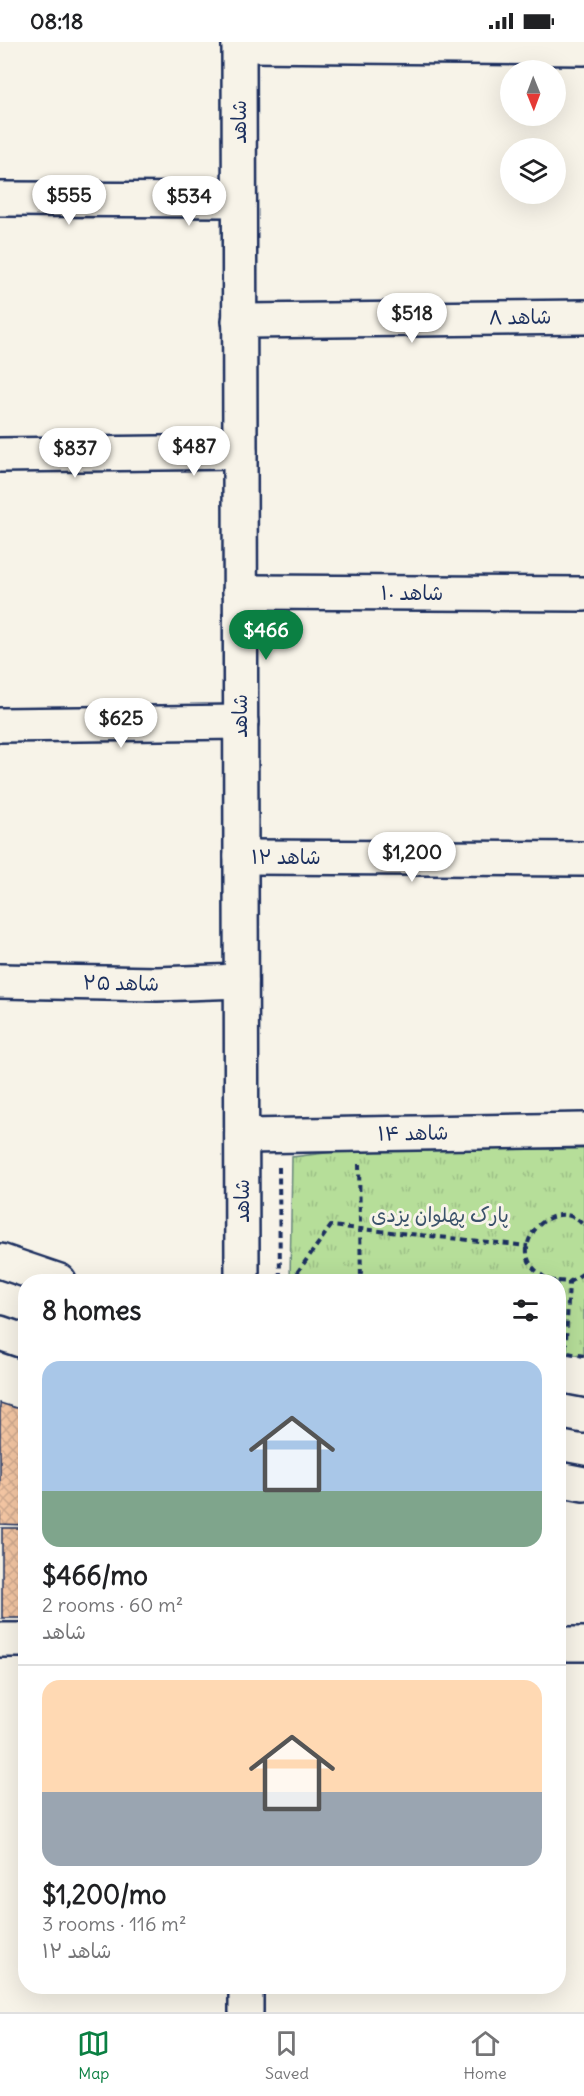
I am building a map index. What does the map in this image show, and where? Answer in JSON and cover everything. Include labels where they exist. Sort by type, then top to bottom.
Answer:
[{"type":"street","points":[[239,44],[584,48]]},
{"type":"street","name":"شاهد","points":[[239,44],[242,1274]]},
{"type":"street","points":[[0,199],[239,201]]},
{"type":"street","name":"شاهد ۸","points":[[240,321],[584,317]]},
{"type":"street","points":[[0,455],[240,452]]},
{"type":"street","name":"شاهد ۱۰","points":[[240,592],[584,594]]},
{"type":"street","points":[[0,725],[240,722]]},
{"type":"street","name":"شاهد ۱۲","points":[[241,857],[584,859]]},
{"type":"street","name":"شاهد ۲۵","points":[[0,981],[157,984],[241,981]]},
{"type":"street","name":"شاهد ۱۴","points":[[242,1136],[584,1130]]},
{"type":"street","points":[[0,1261],[38,1274]]},
{"type":"street","points":[[0,1333],[18,1339]]},
{"type":"street","points":[[566,1481],[584,1485]]},
{"type":"street","points":[[0,1640],[18,1640]]},
{"type":"street","points":[[566,1644],[584,1644]]},
{"type":"street","points":[[246,1994],[246,2012]]},
{"type":"path","points":[[360,1134],[361,1274]]},
{"type":"path","points":[[279,1159],[280,1274]]},
{"type":"path","points":[[540,1274],[534,1269],[527,1252],[530,1233],[544,1219],[562,1214],[580,1221],[584,1226]]},
{"type":"path","points":[[296,1274],[331,1226],[528,1246]]},
{"type":"path","points":[[566,1282],[584,1273]]},
{"type":"path","points":[[566,1334],[569,1282]]},
{"type":"path","points":[[566,1352],[584,1356]]},
{"type":"path","points":[[566,1367],[569,1413]]},
{"type":"green space","name":"پارک پهلوان یزدی","points":[[359,1149],[584,1149],[584,1357],[566,1353],[566,1274],[290,1274],[292,1157]]},
{"type":"building","points":[[0,1403],[18,1409],[18,1525],[0,1524]]},
{"type":"building","points":[[2,1528],[18,1528],[18,1618],[2,1618]]}]
